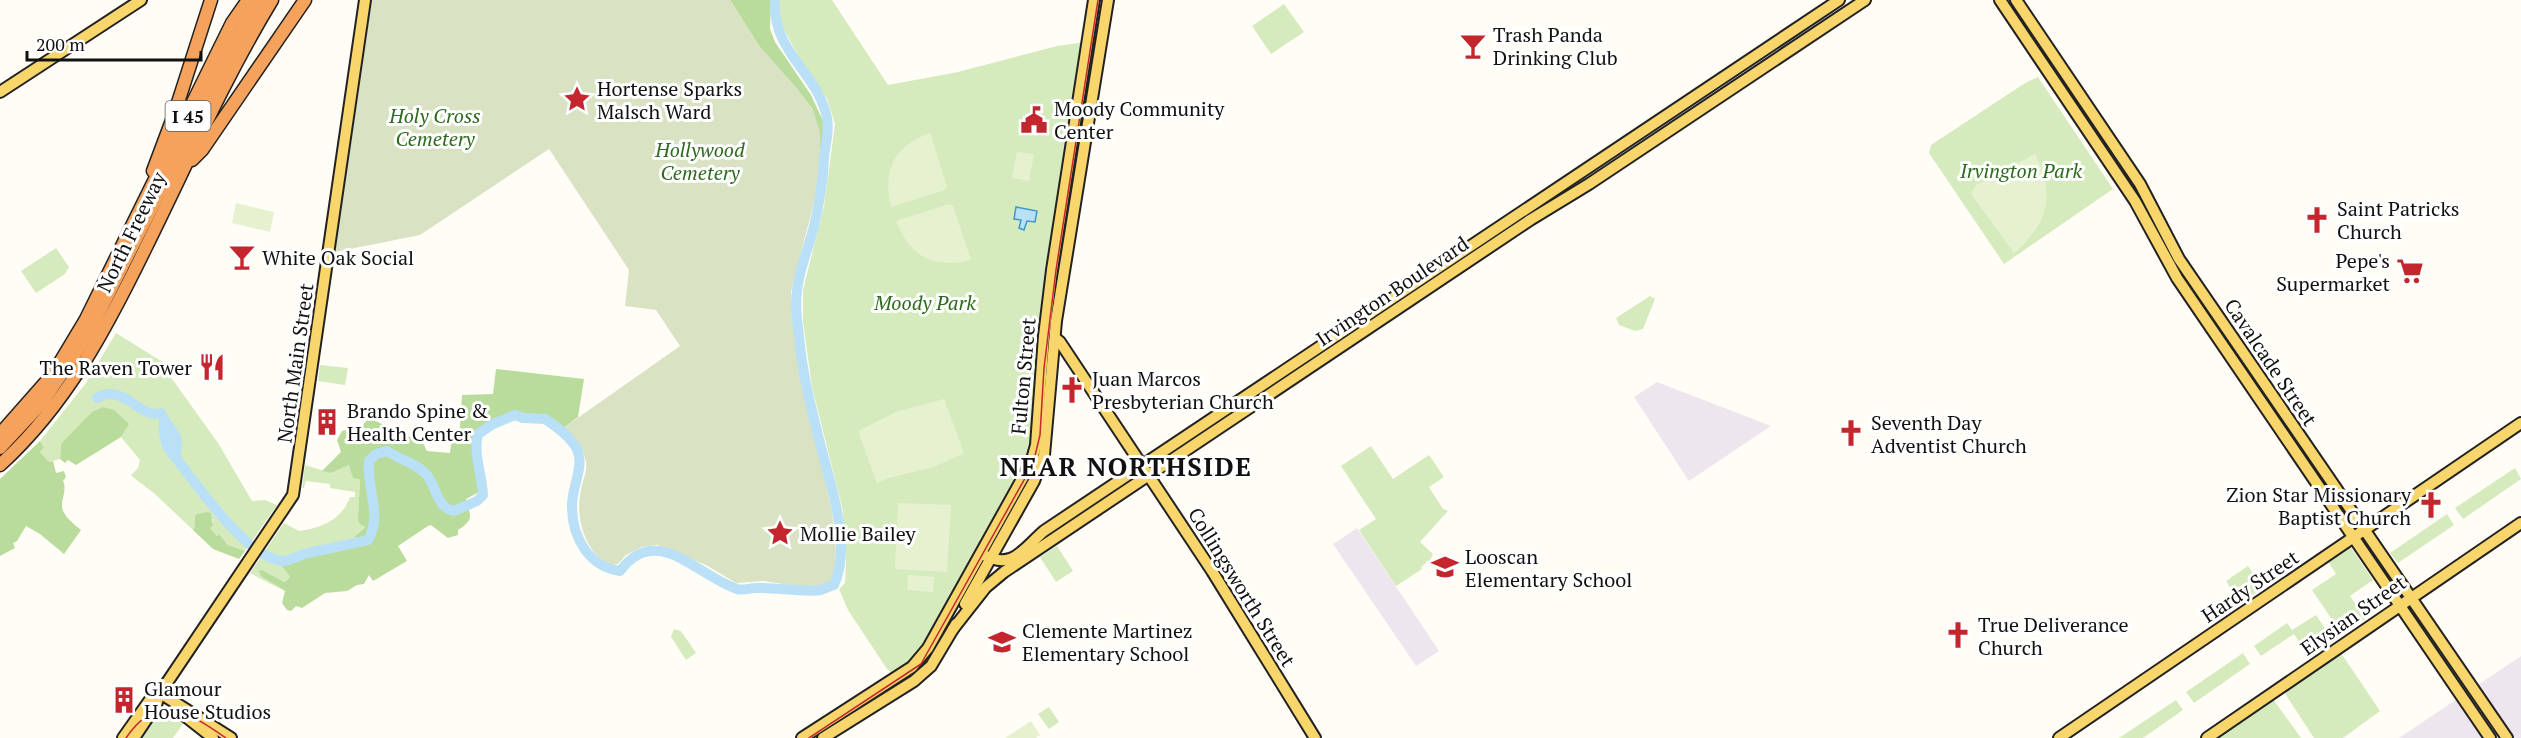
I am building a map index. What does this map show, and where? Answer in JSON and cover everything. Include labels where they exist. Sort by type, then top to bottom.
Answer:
[{"type":"highway","name":"North Freeway","points":[[0,434],[53,374],[86,319],[232,23],[248,0]]},
{"type":"highway","name":"North Freeway","points":[[0,448],[42,403],[88,335],[238,36],[259,0]]},
{"type":"highway","name":"North Freeway","points":[[0,465],[38,426],[85,363],[128,284],[245,44],[272,0]]},
{"type":"highway","points":[[185,168],[202,150],[305,0]]},
{"type":"highway","points":[[129,234],[174,115],[207,4]]},
{"type":"main road","points":[[0,92],[141,0]]},
{"type":"main road","name":"North Main Street","points":[[134,738],[156,705],[160,693],[293,495],[365,0]]},
{"type":"main road","name":"Fulton Street","points":[[802,738],[912,667],[939,630],[985,556],[1001,538],[1034,481],[1044,455],[1052,270],[1094,0]]},
{"type":"main road","name":"Fulton Street","points":[[823,738],[914,681],[931,666],[953,629],[985,556],[1031,463],[1036,445],[1049,337],[1108,0]]},
{"type":"main road","name":"Irvington Boulevard","points":[[1018,554],[1044,531],[1072,512],[1839,0]]},
{"type":"main road","name":"Irvington Boulevard","points":[[953,629],[986,587],[1078,523],[1865,0]]},
{"type":"main road","name":"Cavalcade Street","points":[[2000,0],[2135,201],[2177,278],[2491,738]]},
{"type":"main road","name":"Cavalcade Street","points":[[2016,0],[2140,184],[2179,259],[2505,735]]},
{"type":"main road","points":[[1755,56],[1763,68]]},
{"type":"main road","points":[[1625,143],[1632,155]]},
{"type":"main road","points":[[1504,223],[1511,234]]},
{"type":"main road","points":[[1346,329],[1353,339]]},
{"type":"main road","name":"Collingsworth Street","points":[[1049,337],[1060,342],[1224,589],[1315,738]]},
{"type":"main road","name":"Hardy Street","points":[[2059,738],[2521,423]]},
{"type":"main road","points":[[1197,429],[1203,439]]},
{"type":"main road","points":[[1072,512],[1078,523]]},
{"type":"main road","name":"Elysian Street","points":[[2207,738],[2399,604],[2521,523]]},
{"type":"main road","points":[[1001,538],[999,548],[1003,554],[1018,554]]},
{"type":"main road","points":[[985,556],[1006,562],[1018,554]]},
{"type":"main road","points":[[160,693],[213,738]]},
{"type":"main road","points":[[160,693],[231,738]]},
{"type":"main road","name":"North Main Street","points":[[123,738],[152,697],[160,693]]},
{"type":"main road","points":[[2491,738],[2505,735]]},
{"type":"shaded area","points":[[1657,382],[1771,426],[1689,481],[1634,397]]},
{"type":"shaded area","points":[[1357,528],[1439,651],[1416,666],[1333,544]]},
{"type":"shaded area","points":[[2521,656],[2521,738],[2399,738]]},
{"type":"green space","name":"Hollywood Cemetery","points":[[372,0],[730,0],[759,46],[813,110],[820,132],[820,179],[791,292],[798,361],[832,511],[836,550],[831,583],[807,588],[764,581],[736,583],[706,565],[657,545],[642,547],[626,555],[618,564],[608,566],[587,541],[579,511],[586,470],[584,453],[573,438],[562,429],[680,346],[656,310],[625,306],[629,270],[549,149],[420,235],[335,252]]},
{"type":"green space","points":[[730,0],[771,0],[770,29],[775,42],[811,95],[824,123],[820,179],[821,155],[813,110],[759,46]]},
{"type":"green space","name":"Moody Park","points":[[780,0],[832,0],[888,85],[958,72],[1057,46],[1086,42],[1032,453],[929,641],[908,665],[892,673],[887,669],[848,610],[839,589],[845,583],[843,511],[812,387],[803,322],[803,290],[824,206],[835,124],[827,99],[779,21]]},
{"type":"green space","points":[[1284,4],[1304,32],[1271,54],[1252,26]]},
{"type":"green space","name":"Irvington Park","points":[[2038,77],[2113,189],[2004,264],[1929,153],[1931,145],[2025,83]]},
{"type":"green space","points":[[930,133],[947,186],[945,190],[891,207],[888,182],[894,161],[907,145]]},
{"type":"green space","points":[[1017,152],[1034,154],[1029,181],[1012,178]]},
{"type":"green space","points":[[2035,154],[2045,182],[2047,195],[2045,208],[2035,231],[2014,253],[1971,194],[1976,185]]},
{"type":"green space","points":[[236,203],[274,212],[270,232],[232,223]]},
{"type":"green space","points":[[949,204],[953,206],[971,260],[945,263],[924,257],[908,244],[896,221]]},
{"type":"green space","points":[[56,248],[69,267],[65,274],[36,293],[21,271]]},
{"type":"green space","points":[[1650,296],[1655,299],[1643,329],[1635,331],[1619,325],[1616,318]]},
{"type":"green space","points":[[116,333],[174,369],[170,376],[218,443],[252,501],[265,500],[277,505],[245,551],[228,545],[219,534],[217,536],[210,528],[213,526],[213,519],[195,526],[193,530],[155,494],[134,478],[131,475],[138,468],[140,460],[121,435],[61,444],[60,459],[49,462],[40,452],[44,446],[40,441],[86,383]]},
{"type":"green space","points":[[320,365],[348,368],[345,385],[318,381]]},
{"type":"green space","points":[[496,369],[584,379],[578,417],[562,429],[545,414],[539,418],[520,416],[516,412],[504,420],[488,421],[489,424],[473,442],[481,491],[466,499],[470,518],[458,530],[458,535],[448,538],[431,525],[428,526],[398,546],[407,561],[373,581],[369,575],[364,584],[347,591],[325,593],[302,608],[296,606],[291,611],[287,610],[282,603],[285,591],[261,576],[258,571],[262,570],[284,582],[290,577],[282,566],[283,562],[297,559],[304,552],[314,548],[329,552],[353,545],[355,536],[365,527],[359,523],[358,518],[360,479],[353,478],[349,465],[331,473],[322,471],[341,452],[337,440],[342,431],[362,426],[369,418],[423,443],[427,451],[450,453],[451,444],[459,441],[462,395],[493,394]]},
{"type":"green space","points":[[944,399],[964,453],[934,467],[888,478],[877,483],[858,431],[896,412]]},
{"type":"green space","points":[[103,407],[114,410],[129,424],[121,437],[76,465],[68,460],[65,463],[60,459],[61,444],[92,412]]},
{"type":"green space","points":[[40,441],[44,447],[40,452],[49,462],[53,461],[56,473],[64,471],[66,477],[63,481],[65,489],[63,511],[68,519],[81,530],[64,554],[40,534],[26,526],[17,541],[13,543],[15,548],[0,556],[0,479]]},
{"type":"green space","points":[[1371,446],[1393,479],[1429,455],[1444,477],[1429,487],[1443,509],[1448,511],[1420,542],[1433,554],[1430,560],[1421,567],[1422,569],[1396,586],[1359,530],[1376,519],[1341,466]]},
{"type":"green space","points":[[305,465],[331,473],[349,465],[360,479],[358,518],[365,526],[355,536],[353,545],[329,552],[314,548],[282,566],[290,577],[283,582],[262,570],[258,573],[282,590],[250,573],[284,523],[299,531],[315,528],[330,522],[342,512],[350,497],[355,497],[355,492],[330,488],[330,484],[306,481],[302,488]]},
{"type":"green space","points":[[2515,468],[2521,479],[2463,519],[2455,508]]},
{"type":"green space","points":[[898,503],[951,505],[947,572],[895,569]]},
{"type":"green space","points":[[211,513],[213,526],[210,528],[217,536],[219,534],[228,545],[245,551],[239,559],[213,549],[193,530],[195,515]]},
{"type":"green space","points":[[2447,514],[2454,525],[2398,563],[2390,553]]},
{"type":"green space","points":[[1057,546],[1073,571],[1056,582],[1040,557]]},
{"type":"green space","points":[[2350,546],[2373,580],[2350,596],[2365,619],[2344,634],[2341,633],[2312,590],[2336,574],[2328,561]]},
{"type":"green space","points":[[2248,566],[2263,588],[2240,603],[2226,581]]},
{"type":"green space","points":[[908,575],[934,577],[933,592],[907,590]]},
{"type":"green space","points":[[2316,615],[2333,641],[2310,658],[2294,634],[2261,656],[2254,646],[2287,623],[2292,630]]},
{"type":"green space","points":[[674,629],[681,631],[696,653],[686,660],[671,637]]},
{"type":"green space","points":[[2243,653],[2250,664],[2194,703],[2186,692]]},
{"type":"green space","points":[[2341,653],[2380,711],[2343,738],[2314,738],[2284,692]]},
{"type":"green space","points":[[2273,699],[2301,738],[2217,738]]},
{"type":"green space","points":[[2176,700],[2183,710],[2143,738],[2119,738]]},
{"type":"green space","points":[[1049,707],[1059,722],[1049,729],[1038,714]]},
{"type":"green space","points":[[169,718],[185,721],[173,738],[140,738],[151,723]]},
{"type":"green space","points":[[1031,721],[1040,735],[1036,738],[1005,738]]},
{"type":"water","points":[[1016,207],[1037,211],[1035,222],[1027,221],[1024,230],[1019,228],[1021,220],[1014,219]]},
{"type":"waterway","points":[[97,398],[107,394],[115,395],[153,414],[161,413],[177,441],[175,457],[223,518],[254,548],[269,557],[283,561],[368,540],[374,521],[369,461],[376,454],[387,451],[423,471],[440,501],[448,509],[454,511],[477,501],[483,495],[477,457],[478,434],[493,424],[515,415],[523,418],[545,419],[575,445],[580,462],[572,501],[575,529],[584,549],[599,564],[620,571],[634,557],[648,551],[662,551],[677,556],[739,590],[763,588],[814,591],[834,585],[841,552],[838,516],[805,378],[796,308],[800,275],[813,230],[820,194],[828,123],[822,102],[814,87],[780,34],[775,0]]},
{"type":"waterway","points":[[164,420],[165,440],[175,457]]},
{"type":"tram line","points":[[809,738],[921,664],[1033,464],[1040,435],[1044,368],[1056,270],[1098,0]]},
{"type":"tram line","points":[[126,738],[138,723],[162,711],[174,711],[187,715],[226,738]]},
{"type":"place","name":"Trash Panda Drinking Club","points":[[1473,46]]},
{"type":"place","name":"Hortense Sparks Malsch Ward","points":[[577,99]]},
{"type":"place","name":"Moody Community Center","points":[[1034,120]]},
{"type":"place","name":"Saint Patricks Church","points":[[2317,220]]},
{"type":"place","name":"White Oak Social","points":[[242,257]]},
{"type":"place","name":"Pepe's Supermarket","points":[[2410,271]]},
{"type":"place","name":"The Raven Tower","points":[[212,367]]},
{"type":"place","name":"Juan Marcos Presbyterian Church","points":[[1072,390]]},
{"type":"place","name":"Brando Spine & Health Center","points":[[327,422]]},
{"type":"place","name":"Seventh Day Adventist Church","points":[[1851,433]]},
{"type":"place","name":"Zion Star Missionary Baptist Church","points":[[2431,505]]},
{"type":"place","name":"Mollie Bailey","points":[[780,533]]},
{"type":"place","name":"Looscan Elementary School","points":[[1445,567]]},
{"type":"place","name":"True Deliverance Church","points":[[1958,635]]},
{"type":"place","name":"Clemente Martinez Elementary School","points":[[1002,642]]},
{"type":"place","name":"Glamour House Studios","points":[[124,700]]},
{"type":"district","name":"NEAR NORTHSIDE","points":[[1126,466]]},
{"type":"park label","name":"Holy Cross Cemetery","points":[[435,126]]}]
